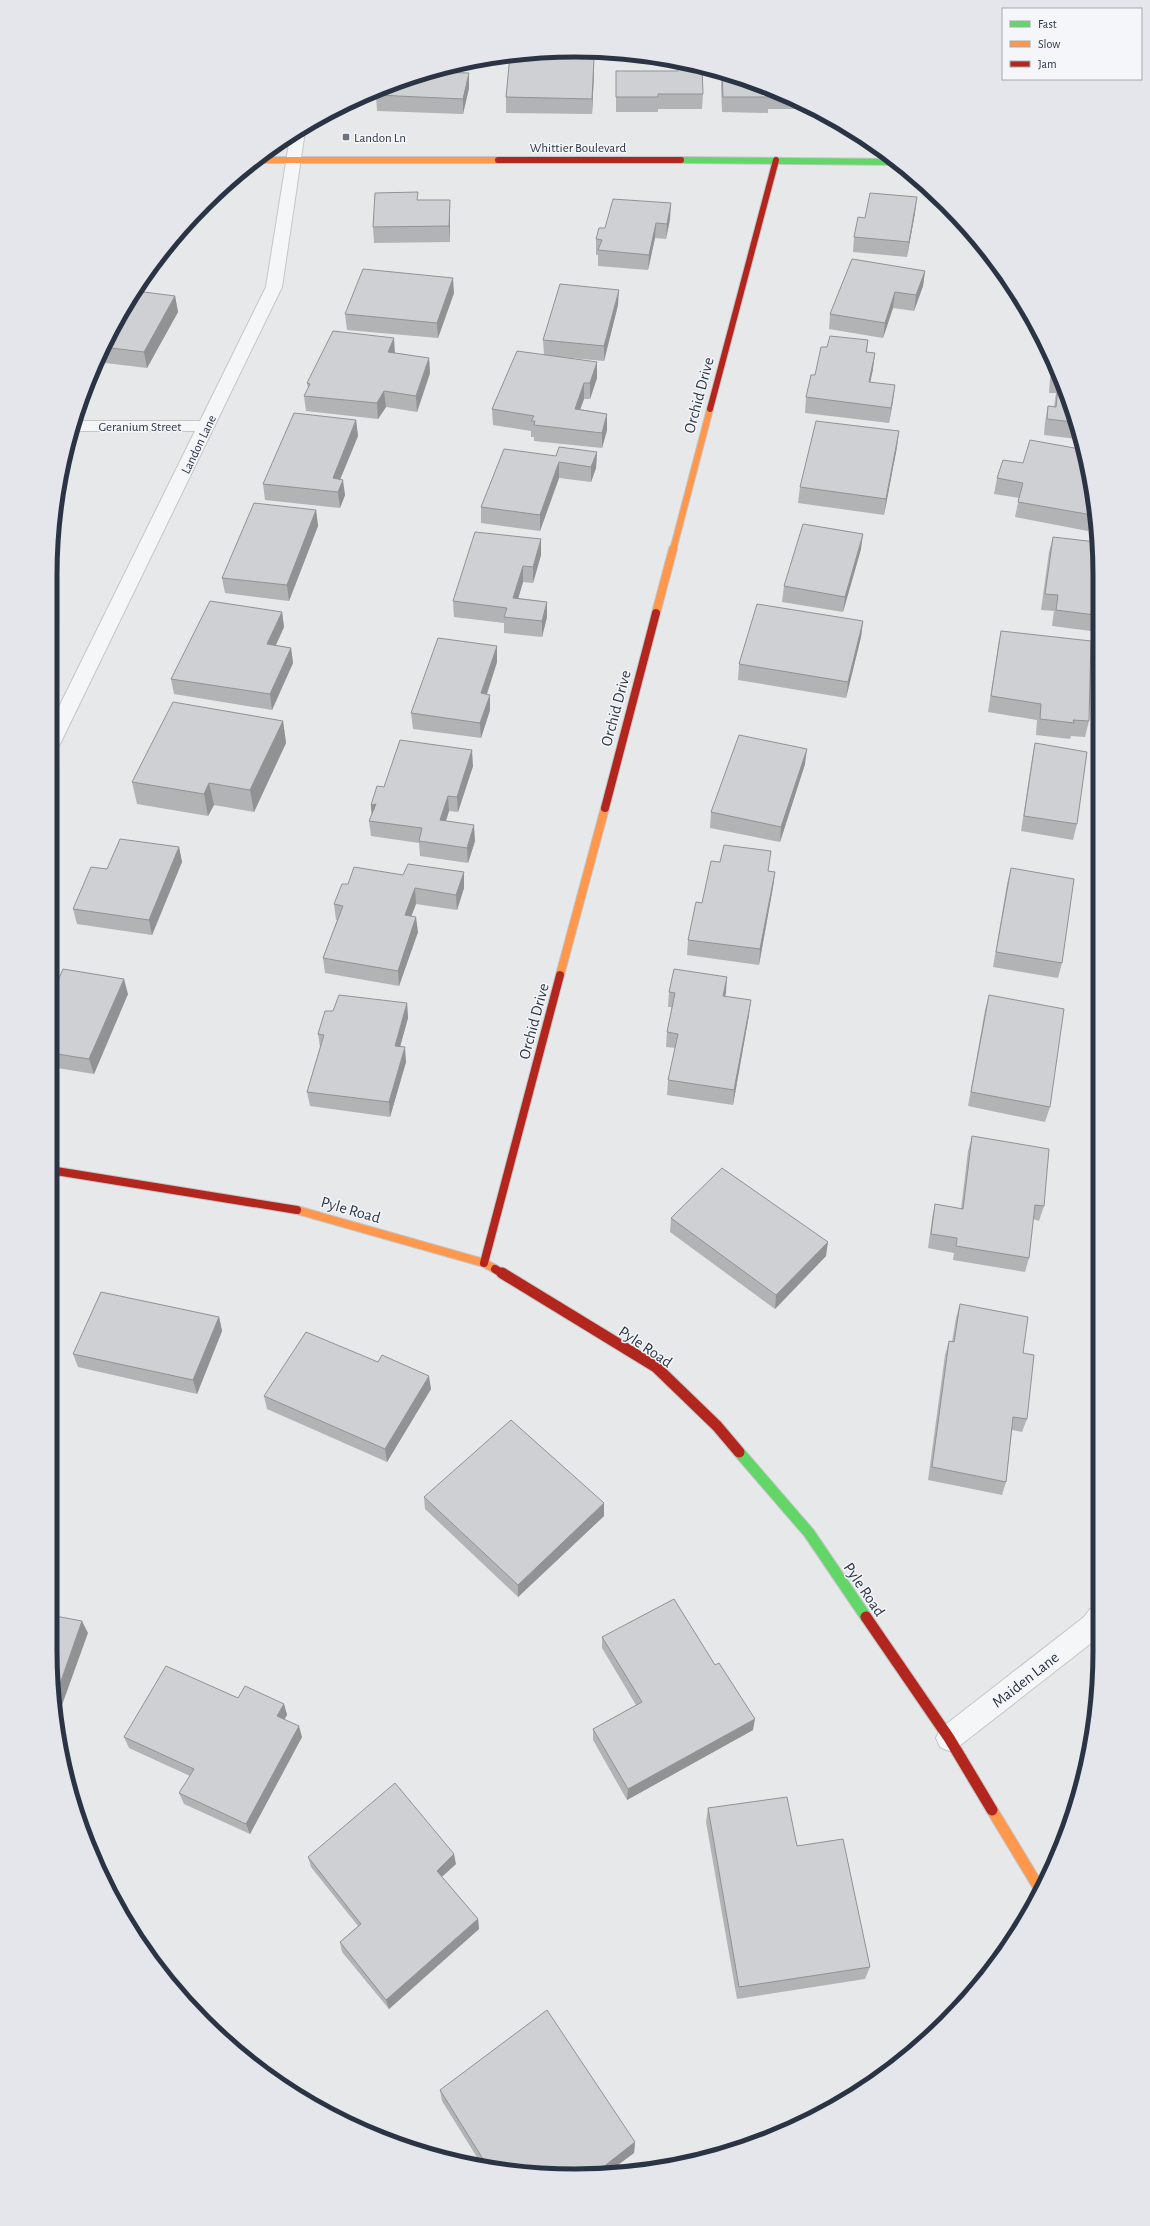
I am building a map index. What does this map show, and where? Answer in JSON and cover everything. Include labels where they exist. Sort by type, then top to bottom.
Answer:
[{"type":"street","name":"Landon Lane","points":[[57,730],[274,287],[297,138]]},
{"type":"street","name":"Whittier Boulevard","points":[[265,160],[776,160],[887,162]]},
{"type":"street","name":"Orchid Drive","points":[[484,1263],[776,160]]},
{"type":"street","name":"Geranium Street","points":[[79,426],[207,426]]},
{"type":"street","name":"Pyle Road","points":[[57,1171],[307,1212],[484,1263],[656,1367],[717,1426],[809,1533],[949,1738],[1037,1885]]},
{"type":"street","name":"Maiden Lane","points":[[949,1738],[1093,1626]]},
{"type":"building","points":[[541,58],[594,58],[592,99],[506,97],[510,61]]},
{"type":"building","points":[[678,67],[702,73],[703,94],[658,94],[658,97],[616,97],[616,71],[678,71]]},
{"type":"building","points":[[451,73],[469,73],[463,99],[379,95],[408,84],[441,75]]},
{"type":"building","points":[[722,79],[742,84],[769,94],[769,97],[723,97]]},
{"type":"building","points":[[418,192],[417,200],[450,200],[449,226],[373,227],[375,193]]},
{"type":"building","points":[[870,193],[917,197],[909,242],[854,237],[858,217],[865,218]]},
{"type":"building","points":[[613,199],[671,203],[667,224],[656,223],[649,255],[598,250],[602,240],[596,239],[599,228],[605,228]]},
{"type":"building","points":[[852,259],[925,271],[916,295],[895,292],[885,323],[830,314]]},
{"type":"building","points":[[363,269],[453,278],[437,323],[345,314]]},
{"type":"building","points":[[560,284],[619,290],[604,346],[543,340]]},
{"type":"building","points":[[141,292],[175,296],[144,352],[109,348]]},
{"type":"building","points":[[333,331],[394,338],[388,352],[429,358],[416,396],[384,391],[377,403],[304,396],[310,384],[307,383]]},
{"type":"building","points":[[830,336],[868,340],[866,352],[875,353],[869,382],[895,385],[891,408],[806,397],[811,375],[815,375],[821,347],[827,347]]},
{"type":"building","points":[[517,351],[597,362],[590,383],[584,383],[575,409],[607,414],[602,433],[534,425],[535,421],[531,421],[534,416],[492,409]]},
{"type":"building","points":[[1058,387],[1070,422],[1047,419],[1048,406],[1056,407]]},
{"type":"building","points":[[294,413],[356,420],[333,478],[343,480],[338,492],[263,484]]},
{"type":"building","points":[[816,421],[899,431],[886,499],[800,487]]},
{"type":"building","points":[[1030,440],[1077,448],[1083,474],[1090,515],[1018,502],[1023,483],[997,478],[1003,460],[1023,463]]},
{"type":"building","points":[[559,447],[597,452],[591,467],[559,462],[540,515],[481,507],[504,449],[556,456]]},
{"type":"building","points":[[254,503],[316,510],[287,585],[222,578]]},
{"type":"building","points":[[803,524],[863,534],[845,597],[784,586]]},
{"type":"building","points":[[475,532],[541,539],[533,567],[523,566],[513,598],[547,602],[542,621],[504,617],[507,608],[453,601]]},
{"type":"building","points":[[1053,537],[1092,542],[1093,615],[1056,610],[1058,595],[1045,594]]},
{"type":"building","points":[[210,601],[282,612],[267,644],[291,648],[270,694],[171,679]]},
{"type":"building","points":[[757,604],[863,621],[848,682],[739,664]]},
{"type":"building","points":[[1001,631],[1091,641],[1089,721],[1073,720],[1074,723],[1040,719],[1041,704],[991,696]]},
{"type":"building","points":[[438,638],[497,646],[481,693],[490,695],[480,723],[411,713]]},
{"type":"building","points":[[173,702],[283,721],[250,790],[209,783],[204,794],[132,782]]},
{"type":"building","points":[[739,735],[807,749],[781,827],[711,812]]},
{"type":"building","points":[[400,740],[472,750],[457,797],[448,796],[440,820],[474,825],[467,848],[419,841],[422,828],[369,821],[376,804],[371,805],[377,786],[384,787]]},
{"type":"building","points":[[1035,743],[1087,752],[1077,824],[1024,816]]},
{"type":"building","points":[[120,839],[179,847],[149,920],[73,909],[91,867],[107,869]]},
{"type":"building","points":[[724,845],[771,851],[768,871],[775,872],[760,949],[688,940],[696,902],[702,903],[711,861],[720,862]]},
{"type":"building","points":[[408,864],[464,872],[456,895],[415,888],[405,915],[416,917],[398,971],[323,958],[343,906],[334,904],[342,884],[348,884],[354,867],[403,875]]},
{"type":"building","points":[[1011,868],[1074,879],[1062,963],[996,952]]},
{"type":"building","points":[[63,969],[124,979],[89,1059],[57,1054],[57,982]]},
{"type":"building","points":[[674,969],[727,977],[723,996],[751,1000],[734,1090],[668,1080],[678,1034],[667,1032],[675,993],[669,992]]},
{"type":"building","points":[[339,995],[407,1003],[395,1046],[405,1047],[389,1102],[307,1092],[324,1035],[318,1034],[325,1011],[333,1011]]},
{"type":"building","points":[[989,995],[1064,1009],[1050,1107],[971,1092]]},
{"type":"building","points":[[972,1136],[1049,1149],[1044,1206],[1035,1205],[1029,1258],[956,1246],[957,1238],[931,1234],[935,1204],[963,1209]]},
{"type":"building","points":[[722,1168],[828,1242],[776,1295],[671,1218]]},
{"type":"building","points":[[101,1292],[219,1317],[193,1380],[73,1354]]},
{"type":"building","points":[[960,1304],[1028,1317],[1023,1353],[1034,1355],[1027,1419],[1013,1417],[1006,1482],[932,1467],[949,1341],[954,1342]]},
{"type":"building","points":[[306,1332],[378,1362],[382,1355],[429,1376],[385,1449],[264,1396]]},
{"type":"building","points":[[511,1420],[604,1503],[518,1585],[424,1497]]},
{"type":"building","points":[[674,1599],[715,1665],[719,1663],[755,1719],[628,1789],[593,1729],[642,1702],[602,1637]]},
{"type":"building","points":[[57,1616],[82,1621],[58,1689]]},
{"type":"building","points":[[166,1666],[238,1698],[245,1686],[284,1704],[277,1716],[299,1726],[246,1824],[179,1793],[194,1769],[124,1737]]},
{"type":"building","points":[[395,1783],[454,1854],[437,1871],[478,1919],[386,2000],[340,1942],[361,1924],[308,1857]]},
{"type":"building","points":[[787,1797],[797,1846],[843,1839],[870,1967],[739,1987],[708,1808]]},
{"type":"building","points":[[547,2010],[635,2142],[602,2168],[541,2168],[507,2165],[484,2161],[440,2090]]},
{"type":"traffic: fast","points":[[681,160],[887,162]]},
{"type":"traffic: fast","points":[[739,1452],[809,1533],[866,1617]]},
{"type":"traffic: slow","points":[[265,160],[498,160]]},
{"type":"traffic: slow","points":[[656,613],[710,409]]},
{"type":"traffic: slow","points":[[560,975],[605,808]]},
{"type":"traffic: slow","points":[[297,1210],[484,1263],[495,1269]]},
{"type":"traffic: slow","points":[[992,1810],[1037,1885]]},
{"type":"traffic: jam","points":[[498,160],[681,160]]},
{"type":"traffic: jam","points":[[710,409],[776,160]]},
{"type":"traffic: jam","points":[[605,808],[656,613]]},
{"type":"traffic: jam","points":[[484,1263],[560,975]]},
{"type":"traffic: jam","points":[[57,1171],[297,1210]]},
{"type":"traffic: jam","points":[[495,1269],[656,1367],[717,1426],[739,1452]]},
{"type":"traffic: jam","points":[[866,1617],[949,1738],[992,1810]]},
{"type":"place","name":"Landon Ln","points":[[346,137]]}]
